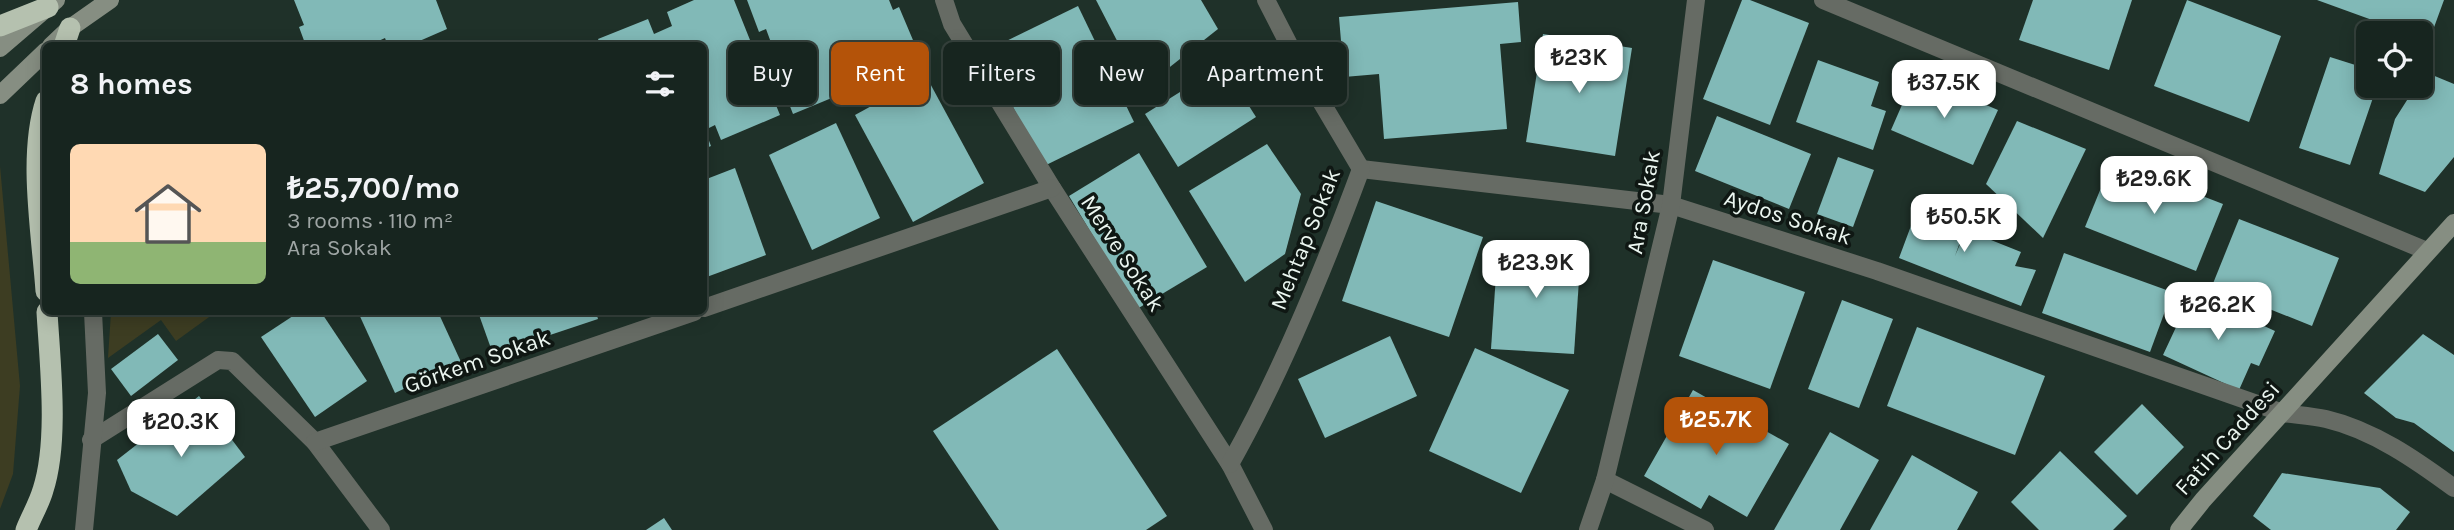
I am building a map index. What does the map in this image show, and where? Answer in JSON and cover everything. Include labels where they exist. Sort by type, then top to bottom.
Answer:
[{"type":"highway","points":[[0,26],[52,3]]},
{"type":"highway","points":[[42,118],[38,136],[37,166],[42,235]]},
{"type":"highway","points":[[26,530],[43,489],[51,438],[47,315]]},
{"type":"street","points":[[67,37],[110,0]]},
{"type":"street","name":"Merve Sokak","points":[[944,0],[952,24],[1052,188],[1230,464],[1264,530]]},
{"type":"street","name":"Mehtap Sokak","points":[[1230,464],[1270,386],[1338,231],[1361,169],[1300,66],[1266,0]]},
{"type":"street","name":"Ara Sokak","points":[[1588,530],[1605,480],[1671,205],[1696,0]]},
{"type":"street","points":[[1823,0],[2427,251]]},
{"type":"street","points":[[0,48],[52,3]]},
{"type":"street","points":[[0,95],[42,55]]},
{"type":"street","name":"Aydos Sokak","points":[[1361,169],[1671,205],[1877,271],[2283,413],[2326,419],[2362,432],[2418,462],[2454,488]]},
{"type":"street","points":[[707,307],[1052,188]]},
{"type":"street","name":"Fatih Caddesi","points":[[2179,530],[2203,500],[2454,223]]},
{"type":"street","points":[[84,530],[97,393],[93,315]]},
{"type":"street","name":"Görkem Sokak","points":[[315,442],[685,315]]},
{"type":"street","points":[[91,440],[218,360],[232,361],[315,442],[381,530]]},
{"type":"street","points":[[1605,480],[1705,530]]},
{"type":"shaded area","points":[[0,166],[20,386],[13,474],[0,509]]},
{"type":"shaded area","points":[[111,315],[212,315],[176,341],[161,320],[108,358]]},
{"type":"building","points":[[294,0],[436,0],[447,29],[417,42],[386,42],[385,38],[376,42],[305,42],[299,27],[304,25]]},
{"type":"building","points":[[694,0],[734,0],[750,40],[728,42],[728,105],[776,105],[780,115],[721,140],[715,125],[707,129],[707,42],[599,42],[598,39],[648,19],[654,34],[672,26],[667,12]]},
{"type":"building","points":[[747,0],[889,0],[893,10],[899,7],[914,42],[831,42],[831,98],[817,104],[817,42],[771,42],[766,29],[759,32]]},
{"type":"building","points":[[1096,0],[1201,0],[1218,29],[1202,42],[1182,42],[1182,57],[1168,68],[1168,42],[1118,42]]},
{"type":"building","points":[[1742,0],[1750,0],[1809,23],[1770,125],[1703,99]]},
{"type":"building","points":[[2033,0],[2132,0],[2109,70],[2019,40]]},
{"type":"building","points":[[2187,0],[2281,36],[2249,122],[2154,86]]},
{"type":"building","points":[[2317,0],[2444,0],[2433,30],[2433,21],[2375,21]]},
{"type":"building","points":[[1518,2],[1521,42],[1500,44],[1507,129],[1384,139],[1379,74],[1347,77],[1347,42],[1341,42],[1339,17]]},
{"type":"building","points":[[1078,6],[1095,42],[1074,42],[1074,105],[1126,105],[1134,122],[1042,167],[1012,105],[1060,105],[1060,42],[1004,42]]},
{"type":"building","points":[[1543,34],[1632,48],[1615,156],[1526,142]]},
{"type":"building","points":[[2330,57],[2356,65],[2356,98],[2373,98],[2350,165],[2299,148]]},
{"type":"building","points":[[1818,60],[1879,82],[1871,106],[1886,111],[1873,150],[1796,122]]},
{"type":"building","points":[[1915,75],[1998,110],[1973,165],[1891,130]]},
{"type":"building","points":[[2433,75],[2454,84],[2454,157],[2425,192],[2379,174],[2395,119],[2408,98],[2433,98]]},
{"type":"building","points":[[929,82],[984,183],[913,222],[855,115],[873,105],[929,105]]},
{"type":"building","points":[[1182,91],[1182,105],[1248,105],[1256,117],[1178,167],[1145,114],[1159,105],[1168,105],[1168,100]]},
{"type":"building","points":[[789,105],[815,105],[793,114]]},
{"type":"building","points":[[1717,116],[1811,154],[1789,209],[1695,171]]},
{"type":"building","points":[[2017,121],[2086,149],[2043,238],[1986,184]]},
{"type":"building","points":[[836,123],[880,218],[812,250],[769,155]]},
{"type":"building","points":[[1267,144],[1301,194],[1285,254],[1245,282],[1189,191]]},
{"type":"building","points":[[1139,153],[1207,267],[1137,309],[1069,196]]},
{"type":"building","points":[[1838,157],[1874,170],[1853,227],[1817,214]]},
{"type":"building","points":[[2112,161],[2223,204],[2196,271],[2085,227]]},
{"type":"building","points":[[735,168],[766,255],[707,277],[707,179]]},
{"type":"building","points":[[1921,199],[1969,217],[1955,256],[1966,230],[2021,252],[2015,266],[2036,270],[2021,306],[1899,258]]},
{"type":"building","points":[[1376,201],[1483,237],[1449,337],[1342,301]]},
{"type":"building","points":[[2239,219],[2339,258],[2312,326],[2212,286]]},
{"type":"building","points":[[1498,245],[1581,250],[1574,354],[1491,349]]},
{"type":"building","points":[[2064,253],[2172,292],[2150,352],[2042,313]]},
{"type":"building","points":[[1713,260],[1805,292],[1770,389],[1679,356]]},
{"type":"building","points":[[2192,293],[2275,331],[2259,366],[2251,363],[2239,390],[2163,355]]},
{"type":"building","points":[[1842,300],[1893,319],[1859,408],[1808,389]]},
{"type":"building","points":[[294,315],[323,315],[367,381],[315,417],[261,337]]},
{"type":"building","points":[[359,315],[439,315],[461,362],[395,393]]},
{"type":"building","points":[[479,315],[597,315],[598,319],[493,354]]},
{"type":"building","points":[[1917,327],[2045,376],[2015,455],[1887,406]]},
{"type":"building","points":[[158,334],[178,360],[131,396],[111,369]]},
{"type":"building","points":[[2423,334],[2454,355],[2454,452],[2414,423],[2396,418],[2364,393]]},
{"type":"building","points":[[1390,336],[1417,396],[1325,438],[1298,379]]},
{"type":"building","points":[[1475,348],[1569,390],[1521,493],[1429,451]]},
{"type":"building","points":[[1057,349],[1167,516],[1146,530],[999,530],[933,431]]},
{"type":"building","points":[[1693,390],[1789,444],[1747,517],[1709,495],[1701,509],[1644,476]]},
{"type":"building","points":[[199,396],[245,457],[177,516],[131,491],[117,460]]},
{"type":"building","points":[[2142,404],[2184,447],[2137,495],[2094,452]]},
{"type":"building","points":[[1830,432],[1879,460],[1840,530],[1774,530]]},
{"type":"building","points":[[2060,451],[2127,516],[2113,530],[2039,530],[2011,502]]},
{"type":"building","points":[[1912,455],[1978,492],[1957,530],[1870,530]]},
{"type":"building","points":[[2282,473],[2380,488],[2410,512],[2396,530],[2271,530],[2253,516]]},
{"type":"building","points":[[664,518],[672,530],[646,530]]}]
